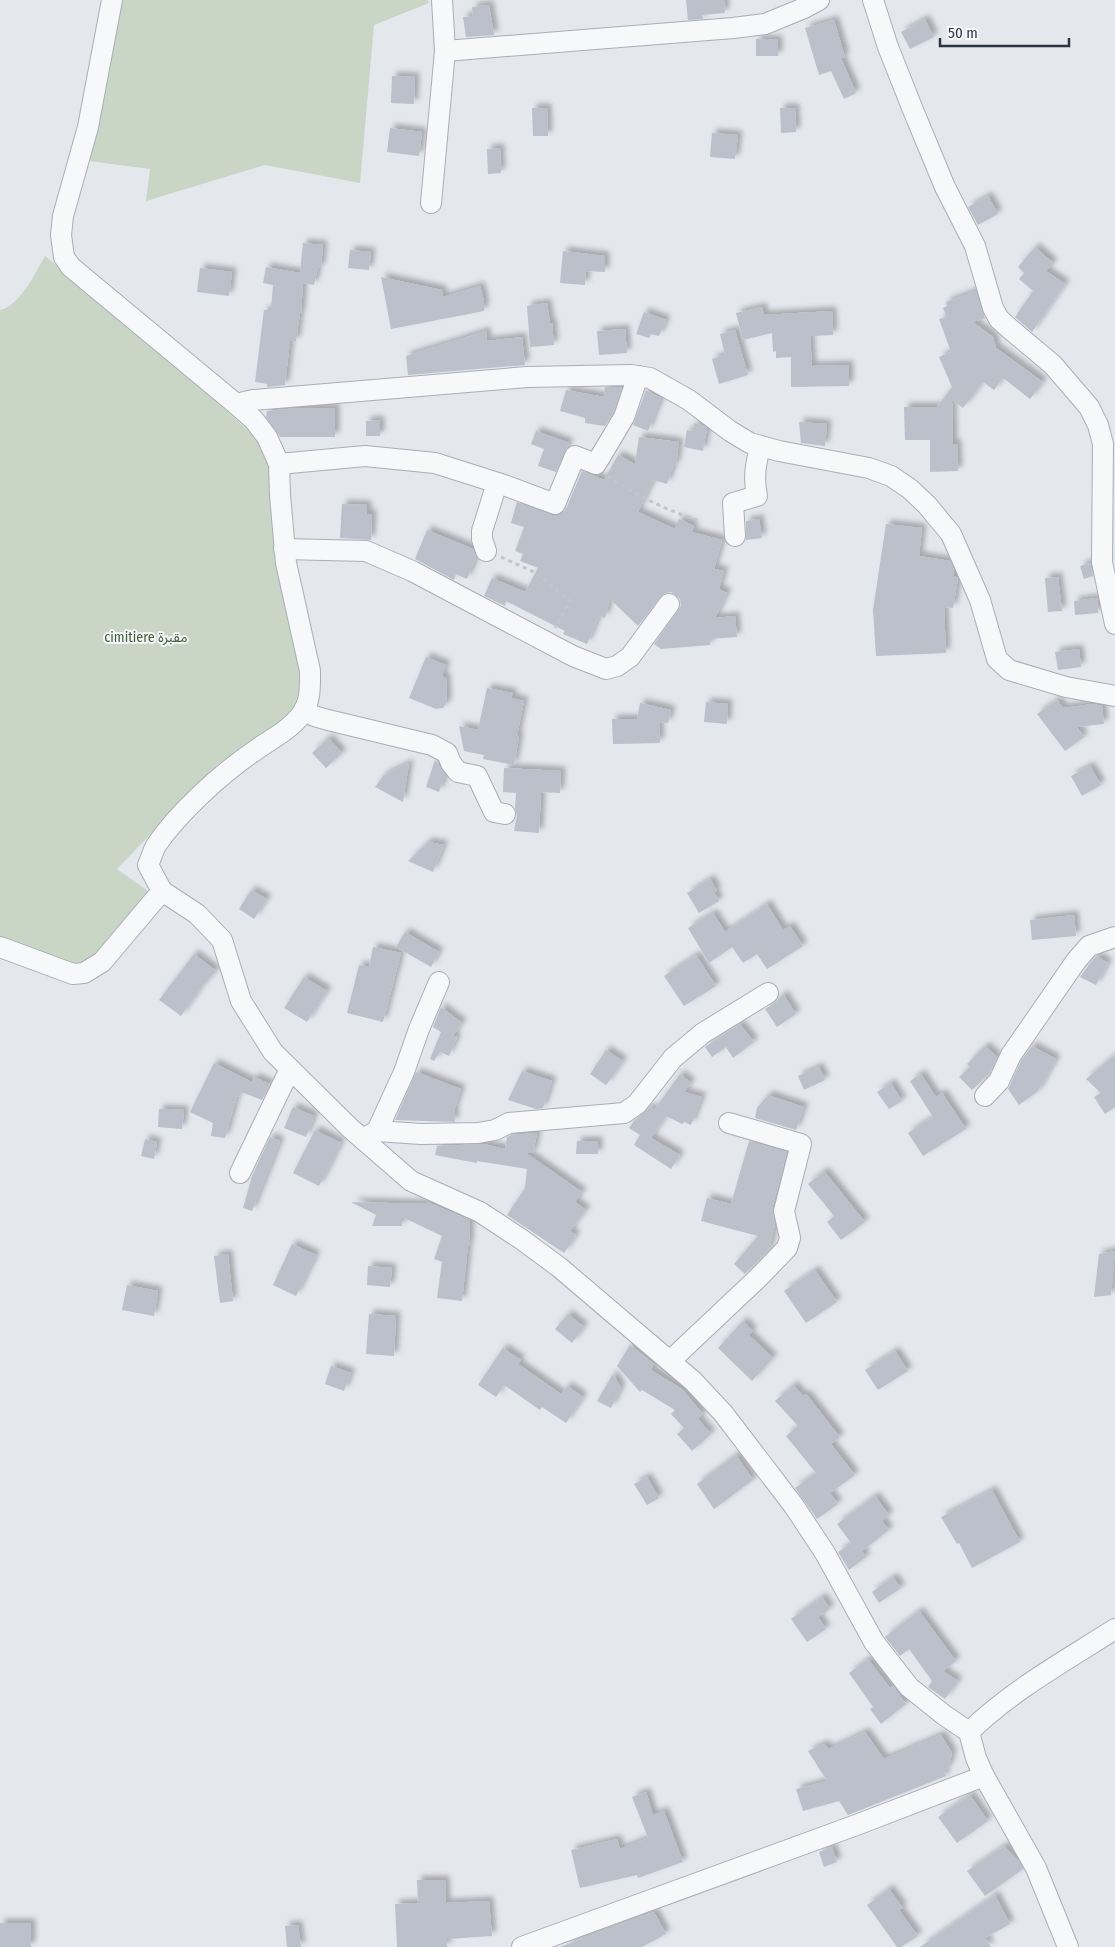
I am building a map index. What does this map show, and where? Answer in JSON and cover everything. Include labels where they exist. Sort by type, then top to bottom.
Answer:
[{"type":"street","points":[[112,0],[88,127],[63,216],[60,235],[64,257],[71,267],[236,404],[254,420],[267,437],[279,464],[284,549],[310,671],[308,703],[291,726],[230,768],[179,818],[156,846],[148,866],[162,891],[197,914],[222,940],[241,1001],[273,1052],[290,1069],[370,1135],[411,1181],[480,1212],[559,1267],[693,1381],[723,1412],[794,1506],[825,1553],[874,1642],[909,1687],[969,1732],[976,1758],[984,1776],[1036,1868],[1068,1947]]},
{"type":"street","points":[[431,203],[444,52],[442,0]]},
{"type":"street","points":[[444,52],[766,24],[819,0]]},
{"type":"street","points":[[873,0],[888,47],[916,118],[945,186],[975,246],[993,308],[999,319],[1053,364],[1089,407],[1098,425],[1103,444],[1102,562],[1115,624]]},
{"type":"street","points":[[236,404],[286,396],[527,377],[603,375],[650,378],[689,400],[730,431],[750,443],[778,451],[869,468],[891,476],[910,489],[927,505],[950,534],[980,600],[997,659],[1009,670],[1066,687],[1115,696]]},
{"type":"street","points":[[279,464],[365,456],[435,463],[555,504],[575,456],[596,464],[624,417],[638,376]]},
{"type":"street","points":[[735,536],[733,503],[757,496],[754,469],[760,446]]},
{"type":"street","points":[[486,551],[482,539],[482,531],[496,483]]},
{"type":"street","points":[[284,549],[366,550],[412,571],[593,665],[606,669],[617,666],[630,657],[669,604]]},
{"type":"street","points":[[304,710],[314,716],[328,720],[432,745],[446,753],[458,772],[477,776],[494,812],[505,814]]},
{"type":"street","points":[[0,948],[73,974],[84,973],[102,962],[162,891]]},
{"type":"street","points":[[985,1096],[999,1081],[1011,1055],[1076,961],[1089,946],[1115,937]]},
{"type":"street","points":[[370,1135],[404,1072],[418,1029],[439,982]]},
{"type":"street","points":[[370,1135],[478,1133],[496,1130],[509,1123],[624,1113],[637,1104],[673,1058],[703,1033],[768,993]]},
{"type":"street","points":[[240,1173],[290,1069]]},
{"type":"street","points":[[670,1361],[758,1278],[787,1248],[790,1238],[784,1211],[801,1144],[729,1123]]},
{"type":"street","points":[[969,1732],[991,1711],[1044,1674],[1115,1629]]},
{"type":"street","points":[[522,1947],[860,1824],[984,1776]]},
{"type":"path","points":[[596,464],[601,471],[623,486],[671,511],[699,521]]},
{"type":"path","points":[[486,551],[536,573],[570,601],[547,642]]},
{"type":"green space","points":[[121,0],[428,0],[429,3],[374,25],[360,183],[265,165],[146,201],[150,169],[89,161]]},
{"type":"green space","name":"cimitiere مقبرة","points":[[45,256],[165,354],[264,445],[273,465],[304,677],[301,698],[284,722],[217,765],[117,869],[148,891],[93,957],[88,961],[74,964],[0,939],[0,310],[14,303],[20,296]]},
{"type":"building","points":[[686,0],[724,0],[725,13],[702,15],[703,19],[688,20]]},
{"type":"building","points":[[489,5],[494,35],[466,37],[463,17],[473,16],[472,7]]},
{"type":"building","points":[[925,19],[934,37],[910,49],[901,32]]},
{"type":"building","points":[[834,20],[845,57],[841,58],[856,93],[844,99],[831,71],[819,75],[805,28]]},
{"type":"building","points":[[756,39],[778,40],[778,56],[756,56]]},
{"type":"building","points":[[392,76],[415,77],[414,104],[391,103]]},
{"type":"building","points":[[532,108],[547,108],[548,136],[533,136]]},
{"type":"building","points":[[780,108],[795,108],[796,132],[781,133]]},
{"type":"building","points":[[390,128],[422,132],[419,156],[387,152]]},
{"type":"building","points":[[712,133],[738,135],[735,159],[710,157]]},
{"type":"building","points":[[500,148],[501,173],[488,174],[487,149]]},
{"type":"building","points":[[988,196],[998,214],[978,225],[968,207]]},
{"type":"building","points":[[303,243],[323,245],[321,268],[318,267],[314,285],[303,283],[301,313],[296,341],[290,341],[285,385],[267,387],[267,384],[255,382],[264,310],[271,310],[273,285],[263,283],[266,267],[300,273]]},
{"type":"building","points":[[1035,247],[1053,263],[1046,271],[1065,284],[1032,332],[1015,317],[1033,291],[1019,279],[1024,273],[1018,267]]},
{"type":"building","points":[[350,250],[371,252],[369,270],[348,268]]},
{"type":"building","points":[[563,251],[605,256],[605,272],[586,271],[585,285],[560,283]]},
{"type":"building","points":[[200,268],[232,272],[229,296],[197,292]]},
{"type":"building","points":[[381,277],[442,290],[443,297],[480,286],[484,301],[484,311],[391,329]]},
{"type":"building","points":[[976,291],[985,318],[973,322],[993,337],[996,348],[1043,382],[1030,399],[1003,378],[994,390],[983,382],[963,408],[952,400],[953,444],[957,444],[958,471],[930,472],[930,440],[905,440],[904,407],[937,407],[952,387],[939,357],[951,352],[939,319],[947,317],[943,308],[947,306],[946,302]]},
{"type":"building","points":[[547,303],[550,323],[552,323],[554,345],[530,347],[527,306]]},
{"type":"building","points":[[762,307],[764,315],[832,311],[833,335],[810,336],[812,366],[849,365],[849,386],[791,387],[791,357],[776,358],[776,351],[773,352],[772,333],[743,340],[736,313]]},
{"type":"building","points":[[644,312],[666,320],[659,336],[651,334],[649,338],[636,334]]},
{"type":"building","points":[[625,329],[627,353],[599,355],[597,331]]},
{"type":"building","points":[[735,330],[748,375],[719,384],[712,359],[725,355],[720,334]]},
{"type":"building","points":[[486,331],[487,341],[522,337],[525,365],[408,375],[406,356]]},
{"type":"building","points":[[605,387],[622,387],[613,412],[605,426],[585,423],[585,418],[560,411],[566,390],[604,397]]},
{"type":"building","points":[[646,390],[661,398],[648,431],[633,425]]},
{"type":"building","points":[[298,408],[335,408],[335,437],[280,437],[266,417],[267,411]]},
{"type":"building","points":[[380,420],[380,436],[366,436],[366,421]]},
{"type":"building","points":[[799,422],[827,424],[825,446],[801,443]]},
{"type":"building","points":[[694,423],[707,428],[703,451],[684,447],[687,430],[693,431]]},
{"type":"building","points":[[536,431],[569,443],[556,472],[538,466],[544,449],[531,444]]},
{"type":"building","points":[[639,437],[679,442],[676,465],[674,464],[667,484],[653,480],[638,512],[675,529],[679,519],[694,526],[692,532],[722,540],[714,569],[724,571],[719,589],[727,593],[715,618],[735,616],[737,637],[710,639],[710,645],[661,649],[654,644],[681,606],[680,599],[671,592],[665,593],[660,597],[638,626],[610,599],[605,618],[599,616],[587,644],[563,634],[565,631],[506,601],[505,606],[484,596],[492,578],[525,592],[538,568],[520,561],[523,554],[515,551],[524,527],[511,523],[517,502],[551,515],[562,514],[566,509],[582,471],[604,480],[618,455],[635,464]]},
{"type":"building","points":[[342,504],[367,505],[367,514],[372,514],[371,540],[340,538]]},
{"type":"building","points":[[759,519],[762,538],[746,540],[746,521]]},
{"type":"building","points":[[886,524],[922,528],[919,556],[950,561],[954,570],[953,576],[958,578],[953,608],[944,607],[946,653],[876,656],[873,610]]},
{"type":"building","points":[[427,530],[473,549],[476,557],[467,579],[456,574],[454,580],[415,559]]},
{"type":"building","points":[[1090,563],[1093,576],[1084,579],[1080,566]]},
{"type":"building","points":[[1058,577],[1062,611],[1048,612],[1045,578]]},
{"type":"building","points":[[1097,598],[1098,613],[1075,615],[1074,601]]},
{"type":"building","points":[[1079,649],[1081,667],[1058,670],[1055,652]]},
{"type":"building","points":[[426,657],[446,665],[442,676],[446,678],[447,702],[443,708],[436,709],[409,698]]},
{"type":"building","points":[[487,688],[513,693],[511,698],[524,701],[517,736],[519,737],[514,765],[483,759],[484,755],[464,751],[459,726],[478,730]]},
{"type":"building","points":[[1057,700],[1063,708],[1094,704],[1102,706],[1104,724],[1077,727],[1084,737],[1065,751],[1037,714]]},
{"type":"building","points":[[706,702],[728,704],[727,724],[704,722]]},
{"type":"building","points":[[640,703],[671,710],[668,723],[659,722],[660,743],[613,744],[612,719],[637,719]]},
{"type":"building","points":[[328,738],[342,753],[326,768],[312,753]]},
{"type":"building","points":[[435,760],[445,775],[439,792],[426,787]]},
{"type":"building","points":[[409,763],[403,802],[375,787],[384,775]]},
{"type":"building","points":[[1090,766],[1101,785],[1082,796],[1071,776]]},
{"type":"building","points":[[504,768],[561,771],[560,793],[541,792],[539,833],[514,831],[517,816],[515,808],[516,793],[503,792]]},
{"type":"building","points":[[428,842],[444,845],[433,872],[408,861]]},
{"type":"building","points":[[710,879],[717,891],[714,892],[719,901],[699,913],[687,893]]},
{"type":"building","points":[[251,890],[267,899],[254,919],[239,909]]},
{"type":"building","points":[[767,904],[783,930],[790,926],[803,946],[767,969],[757,954],[743,963],[732,947],[709,963],[688,928],[713,913],[725,932]]},
{"type":"building","points":[[1074,915],[1076,936],[1032,940],[1030,920]]},
{"type":"building","points":[[405,932],[439,952],[431,967],[396,947]]},
{"type":"building","points":[[373,947],[401,953],[383,1022],[347,1013],[359,965],[369,967]]},
{"type":"building","points":[[194,954],[216,971],[200,989],[181,1016],[159,1000]]},
{"type":"building","points":[[696,955],[716,986],[684,1006],[664,976]]},
{"type":"building","points":[[1096,956],[1108,963],[1096,985],[1080,977]]},
{"type":"building","points":[[304,977],[327,991],[307,1022],[284,1008]]},
{"type":"building","points":[[783,994],[796,1014],[777,1027],[765,1009],[775,1003]]},
{"type":"building","points":[[441,1007],[462,1023],[453,1036],[457,1037],[449,1056],[440,1052],[434,1061],[430,1059],[441,1032],[433,1027]]},
{"type":"building","points":[[740,1024],[754,1042],[733,1058],[726,1047],[712,1057],[705,1047]]},
{"type":"building","points":[[985,1046],[997,1057],[989,1074],[972,1090],[959,1077],[970,1067],[967,1064]]},
{"type":"building","points":[[1032,1046],[1056,1059],[1038,1091],[1019,1105],[1008,1089],[1021,1061]]},
{"type":"building","points":[[606,1050],[623,1061],[606,1085],[590,1074]]},
{"type":"building","points":[[1115,1055],[1115,1107],[1105,1114],[1094,1097],[1101,1093],[1086,1079]]},
{"type":"building","points":[[214,1063],[252,1082],[254,1077],[270,1084],[262,1100],[241,1092],[239,1097],[237,1096],[225,1138],[211,1136],[213,1123],[190,1112]]},
{"type":"building","points":[[819,1067],[825,1080],[804,1090],[798,1076]]},
{"type":"building","points":[[522,1071],[552,1081],[543,1108],[536,1109],[508,1100]]},
{"type":"building","points":[[416,1072],[461,1089],[454,1111],[455,1122],[395,1120]]},
{"type":"building","points":[[680,1074],[691,1083],[684,1092],[702,1097],[691,1125],[684,1122],[682,1124],[666,1116],[651,1138],[680,1155],[671,1169],[634,1145],[640,1135],[629,1128],[650,1107],[654,1110]]},
{"type":"building","points":[[921,1074],[936,1097],[942,1093],[966,1129],[923,1156],[908,1133],[933,1117],[910,1081]]},
{"type":"building","points":[[891,1083],[902,1101],[889,1109],[877,1092]]},
{"type":"building","points":[[768,1095],[804,1107],[796,1130],[755,1118],[757,1108]]},
{"type":"building","points":[[293,1107],[314,1116],[306,1137],[284,1128]]},
{"type":"building","points":[[159,1109],[184,1110],[182,1129],[158,1127]]},
{"type":"building","points":[[315,1130],[341,1143],[319,1186],[293,1173]]},
{"type":"building","points":[[537,1133],[533,1153],[526,1153],[582,1192],[575,1202],[586,1210],[570,1231],[576,1235],[564,1253],[507,1215],[525,1188],[527,1169],[477,1161],[477,1163],[435,1155],[437,1146],[483,1144],[505,1149],[507,1137]]},
{"type":"building","points":[[270,1137],[280,1141],[252,1211],[243,1208],[252,1176]]},
{"type":"building","points":[[145,1139],[157,1142],[154,1159],[141,1156]]},
{"type":"building","points":[[577,1141],[598,1141],[598,1154],[576,1154]]},
{"type":"building","points":[[749,1141],[787,1152],[772,1208],[775,1224],[769,1250],[745,1274],[734,1264],[758,1236],[701,1221],[707,1198],[731,1204]]},
{"type":"building","points":[[824,1171],[865,1222],[841,1240],[827,1222],[834,1216],[808,1184]]},
{"type":"building","points":[[351,1202],[426,1204],[427,1202],[470,1220],[469,1246],[462,1301],[437,1298],[442,1262],[434,1259],[442,1236],[402,1217],[402,1226],[372,1226],[376,1215]]},
{"type":"building","points":[[292,1244],[316,1255],[296,1296],[273,1285]]},
{"type":"building","points":[[1115,1251],[1111,1295],[1094,1297],[1099,1254]]},
{"type":"building","points":[[228,1254],[233,1301],[220,1303],[214,1256]]},
{"type":"building","points":[[368,1266],[392,1268],[390,1287],[367,1285]]},
{"type":"building","points":[[815,1270],[837,1302],[806,1323],[784,1291]]},
{"type":"building","points":[[127,1285],[158,1291],[154,1316],[122,1310]]},
{"type":"building","points":[[369,1314],[396,1316],[394,1356],[366,1354]]},
{"type":"building","points":[[568,1314],[584,1327],[572,1343],[555,1329]]},
{"type":"building","points":[[743,1321],[753,1331],[749,1335],[773,1358],[752,1381],[718,1348]]},
{"type":"building","points":[[630,1345],[654,1364],[651,1370],[682,1389],[703,1414],[698,1419],[711,1434],[692,1451],[677,1434],[684,1428],[671,1414],[675,1410],[642,1390],[640,1392],[617,1366]]},
{"type":"building","points":[[503,1348],[521,1360],[518,1364],[561,1394],[567,1386],[583,1397],[566,1423],[542,1407],[540,1410],[504,1385],[496,1397],[478,1385]]},
{"type":"building","points":[[895,1351],[908,1371],[878,1390],[865,1370]]},
{"type":"building","points":[[331,1366],[351,1373],[344,1391],[325,1384]]},
{"type":"building","points":[[613,1374],[621,1388],[611,1408],[597,1401]]},
{"type":"building","points":[[793,1385],[803,1396],[806,1394],[840,1437],[831,1444],[855,1475],[830,1493],[838,1504],[817,1519],[795,1488],[816,1473],[786,1436],[798,1426],[775,1401]]},
{"type":"building","points":[[736,1455],[753,1480],[714,1509],[697,1484]]},
{"type":"building","points":[[647,1477],[659,1498],[647,1505],[634,1484]]},
{"type":"building","points":[[992,1490],[1020,1542],[972,1568],[959,1543],[957,1544],[941,1517]]},
{"type":"building","points":[[875,1496],[889,1515],[882,1521],[889,1530],[862,1551],[866,1557],[849,1570],[838,1552],[851,1543],[837,1524]]},
{"type":"building","points":[[893,1577],[901,1588],[879,1603],[872,1592]]},
{"type":"building","points":[[822,1597],[830,1609],[818,1617],[826,1629],[807,1642],[791,1619]]},
{"type":"building","points":[[919,1611],[956,1661],[943,1671],[958,1681],[945,1699],[928,1687],[932,1681],[909,1649],[900,1656],[885,1637]]},
{"type":"building","points":[[868,1659],[890,1688],[893,1686],[906,1704],[881,1724],[870,1709],[873,1707],[849,1673]]},
{"type":"building","points":[[865,1732],[884,1759],[941,1735],[952,1753],[949,1767],[944,1771],[946,1776],[848,1815],[839,1801],[803,1811],[796,1789],[827,1781],[808,1751],[824,1744],[829,1749]]},
{"type":"building","points":[[646,1792],[653,1815],[664,1811],[683,1862],[638,1878],[637,1875],[580,1888],[571,1850],[617,1839],[620,1849],[648,1838],[632,1797]]},
{"type":"building","points":[[970,1795],[988,1821],[957,1843],[938,1817]]},
{"type":"building","points":[[1004,1846],[1019,1861],[1023,1869],[985,1896],[967,1871]]},
{"type":"building","points":[[832,1847],[837,1862],[824,1867],[819,1852]]},
{"type":"building","points":[[417,1880],[445,1880],[446,1903],[489,1901],[492,1936],[447,1939],[447,1947],[397,1947],[395,1904],[418,1903]]},
{"type":"building","points":[[889,1889],[903,1908],[899,1910],[918,1936],[901,1947],[897,1947],[867,1905]]},
{"type":"building","points":[[995,1895],[1010,1924],[985,1938],[991,1947],[920,1947]]},
{"type":"building","points":[[654,1912],[666,1934],[642,1947],[560,1947]]},
{"type":"building","points":[[0,1923],[31,1923],[31,1947],[0,1947]]},
{"type":"building","points":[[298,1925],[301,1947],[287,1947],[285,1926]]}]
